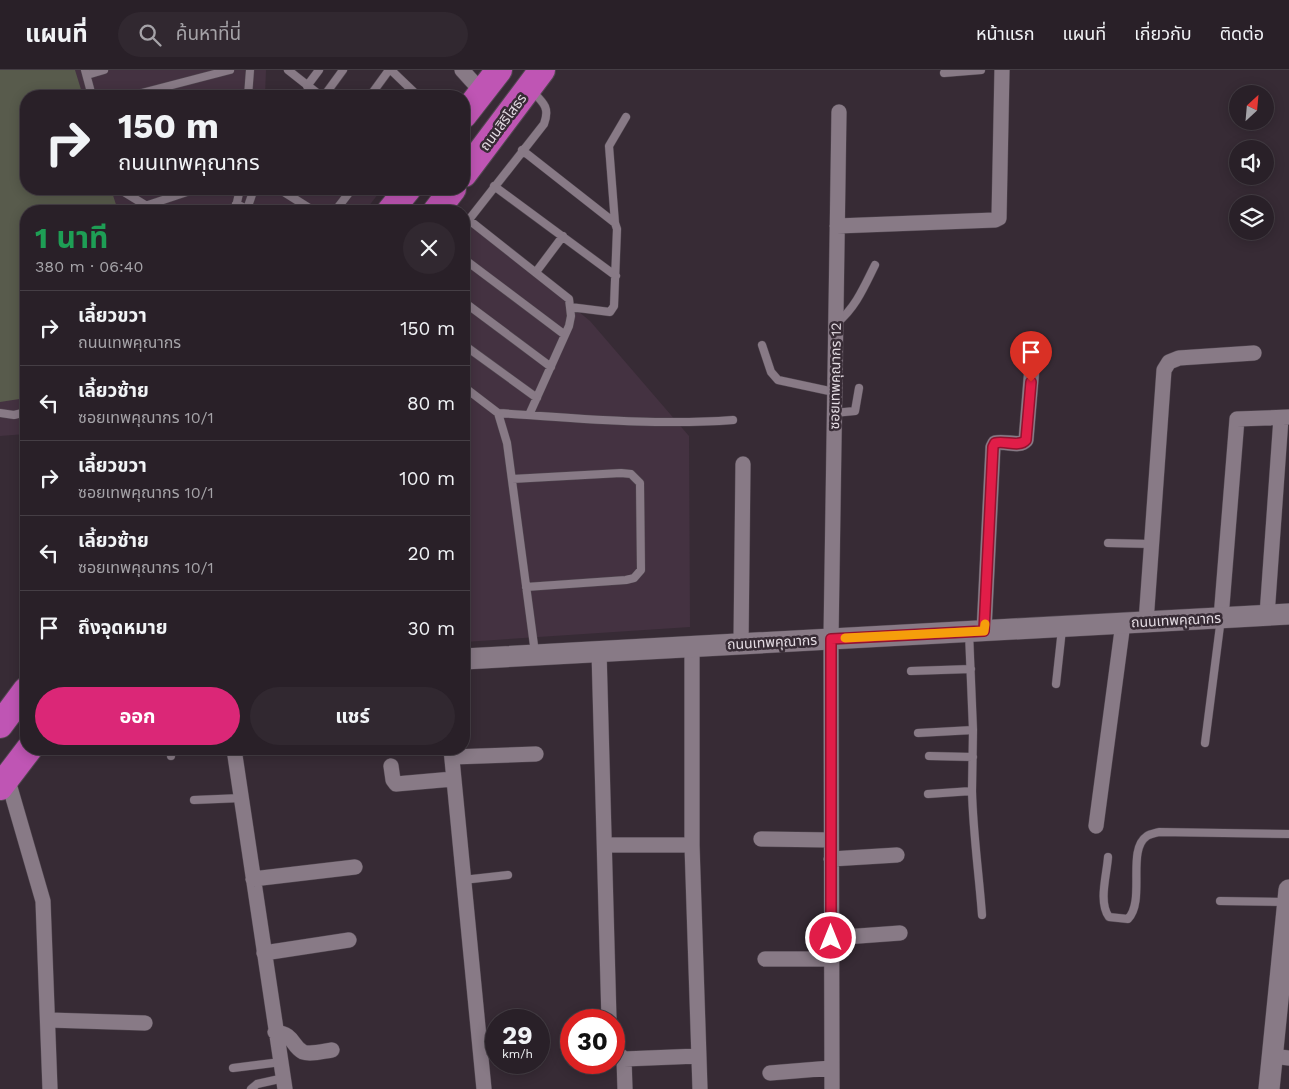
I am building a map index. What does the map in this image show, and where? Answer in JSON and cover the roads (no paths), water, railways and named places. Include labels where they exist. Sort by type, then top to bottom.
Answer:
[{"type":"highway","points":[[470,107],[499,70]]},
{"type":"highway","name":"ถนนสิริโสธร","points":[[470,166],[536,79]]},
{"type":"highway","points":[[395,205],[403,195]]},
{"type":"highway","points":[[441,205],[448,195]]},
{"type":"highway","points":[[0,725],[20,698]]},
{"type":"highway","points":[[4,782],[24,755]]},
{"type":"main road","name":"ถนนเทพคุณากร","points":[[470,659],[1289,614]]},
{"type":"main road","points":[[1269,1089],[1281,1057],[1288,896]]},
{"type":"street","points":[[462,70],[482,92]]},
{"type":"street","points":[[837,226],[995,220],[999,218],[1002,70]]},
{"type":"street","name":"ซอยเทพคุณากร 12","points":[[832,1089],[831,639],[839,112]]},
{"type":"street","points":[[977,631],[993,447],[995,443],[1000,441],[1020,444],[1026,440],[1034,343]]},
{"type":"street","points":[[1146,622],[1164,370],[1169,362],[1179,358],[1254,353]]},
{"type":"street","points":[[1221,618],[1236,423],[1237,419],[1241,417],[1285,418],[1267,615]]},
{"type":"street","points":[[741,644],[743,464]]},
{"type":"street","points":[[1096,826],[1123,623]]},
{"type":"street","points":[[692,647],[692,845],[700,1089]]},
{"type":"street","points":[[599,651],[609,1009]]},
{"type":"street","points":[[470,753],[536,754]]},
{"type":"street","points":[[235,755],[275,1032],[285,1084]]},
{"type":"street","points":[[451,755],[484,1089]]},
{"type":"street","points":[[391,766],[393,780],[396,784],[453,779]]},
{"type":"street","points":[[4,782],[43,901],[49,1020],[50,1089]]},
{"type":"street","points":[[761,839],[831,840]]},
{"type":"street","points":[[604,845],[692,845]]},
{"type":"street","points":[[831,859],[896,855]]},
{"type":"street","points":[[253,879],[355,867]]},
{"type":"street","points":[[831,938],[900,933]]},
{"type":"street","points":[[264,953],[349,940]]},
{"type":"street","points":[[764,959],[832,959]]},
{"type":"street","points":[[49,1020],[145,1023]]},
{"type":"street","points":[[275,1032],[285,1033],[292,1038],[302,1051],[308,1053],[332,1050]]},
{"type":"street","points":[[625,1054],[698,1056]]},
{"type":"street","points":[[770,1073],[832,1068]]},
{"type":"street","points":[[622,1074],[625,1089]]},
{"type":"lane","points":[[90,90],[86,72],[104,70]]},
{"type":"lane","points":[[153,90],[230,70]]},
{"type":"lane","points":[[248,90],[250,70]]},
{"type":"lane","points":[[288,70],[313,90]]},
{"type":"lane","points":[[307,86],[319,70]]},
{"type":"lane","points":[[328,90],[343,70]]},
{"type":"lane","points":[[375,90],[390,70],[412,90]]},
{"type":"lane","points":[[944,73],[981,70]]},
{"type":"lane","points":[[470,218],[544,124],[548,114],[536,79]]},
{"type":"lane","points":[[570,307],[610,312],[616,298],[618,238],[615,223],[609,146],[626,117]]},
{"type":"lane","points":[[522,150],[615,223]]},
{"type":"lane","points":[[494,186],[616,276]]},
{"type":"lane","points":[[128,195],[143,205]]},
{"type":"lane","points":[[148,205],[178,195]]},
{"type":"lane","points":[[289,195],[304,205]]},
{"type":"lane","points":[[340,205],[347,195]]},
{"type":"lane","points":[[470,226],[536,272],[569,300],[569,326],[529,415]]},
{"type":"lane","points":[[536,272],[563,236]]},
{"type":"lane","points":[[470,264],[565,335]]},
{"type":"lane","points":[[836,324],[849,313],[876,265]]},
{"type":"lane","points":[[470,306],[551,367]]},
{"type":"lane","points":[[762,345],[771,372],[778,380],[834,392]]},
{"type":"lane","points":[[470,349],[537,398]]},
{"type":"lane","points":[[834,414],[855,411],[859,388]]},
{"type":"lane","points":[[470,392],[498,413],[640,422],[695,423],[733,420]]},
{"type":"lane","points":[[0,413],[14,415],[20,414]]},
{"type":"lane","points":[[498,413],[507,443],[535,655]]},
{"type":"lane","points":[[512,479],[621,472],[631,474],[640,483],[641,570],[634,578],[526,587]]},
{"type":"lane","points":[[1108,543],[1151,544]]},
{"type":"lane","points":[[1204,742],[1221,618]]},
{"type":"lane","points":[[1056,684],[1062,626]]},
{"type":"lane","points":[[977,631],[971,669],[972,791],[973,826],[982,915]]},
{"type":"lane","points":[[911,671],[971,669]]},
{"type":"lane","points":[[918,733],[973,730]]},
{"type":"lane","points":[[930,756],[973,758]]},
{"type":"lane","points":[[928,794],[972,791]]},
{"type":"lane","points":[[194,800],[242,798]]},
{"type":"lane","points":[[1108,857],[1104,903],[1106,912],[1109,917],[1128,919],[1135,910],[1140,846],[1147,836],[1159,832],[1289,834]]},
{"type":"lane","points":[[463,880],[508,875]]},
{"type":"lane","points":[[1220,901],[1288,896]]},
{"type":"lane","points":[[233,1068],[282,1062]]},
{"type":"lane","points":[[251,1089],[257,1084],[285,1084]]}]
